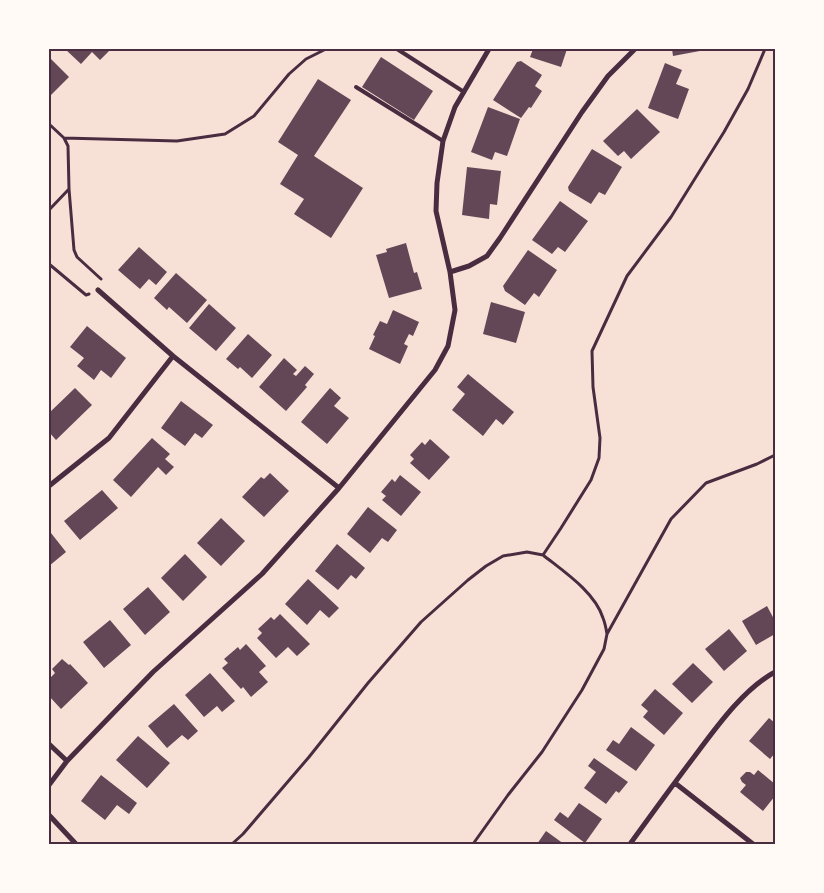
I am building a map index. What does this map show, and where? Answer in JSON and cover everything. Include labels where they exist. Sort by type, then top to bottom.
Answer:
[{"type":"street","points":[[49,785],[67,761],[153,672],[262,574],[338,488],[435,370],[448,346],[455,310],[450,272],[436,210],[437,182],[443,141],[455,108],[489,49]]},
{"type":"street","points":[[450,272],[469,266],[487,256],[582,112],[608,76],[635,49]]},
{"type":"street","points":[[98,290],[173,356],[338,488]]},
{"type":"street","points":[[49,486],[109,438],[173,356]]},
{"type":"street","points":[[630,844],[714,730],[739,701],[775,672]]},
{"type":"street","points":[[49,744],[67,761]]},
{"type":"street","points":[[675,783],[753,844]]},
{"type":"street","points":[[49,815],[76,844]]},
{"type":"lane","points":[[397,49],[464,92]]},
{"type":"lane","points":[[356,87],[443,141]]},
{"type":"path","points":[[64,138],[178,141],[225,134],[254,116],[289,74],[306,60],[326,49]]},
{"type":"path","points":[[543,555],[591,480],[599,458],[600,438],[592,387],[592,351],[627,276],[671,217],[724,132],[748,89],[765,49]]},
{"type":"path","points":[[49,124],[64,138],[68,146],[74,250],[77,257],[101,279],[98,290],[86,295],[49,264]]},
{"type":"path","points":[[49,210],[69,189]]},
{"type":"path","points":[[473,844],[542,752],[582,690],[604,649],[607,634],[671,519],[706,483],[775,456]]},
{"type":"path","points":[[232,844],[243,834],[309,758],[368,683],[421,622],[468,580],[503,556],[527,552],[543,555],[573,578],[591,596],[603,616],[607,634]]},
{"type":"building","points":[[65,49],[111,49],[100,60],[92,52],[81,64]]},
{"type":"building","points":[[533,49],[567,49],[561,67],[530,57]]},
{"type":"building","points":[[672,49],[705,49],[705,50],[673,56]]},
{"type":"building","points":[[381,57],[433,91],[414,120],[362,87]]},
{"type":"building","points":[[50,58],[69,77],[49,97],[49,60]]},
{"type":"building","points":[[521,61],[542,75],[535,86],[542,91],[531,108],[529,107],[521,118],[493,100],[517,62]]},
{"type":"building","points":[[665,63],[682,70],[676,84],[689,89],[678,119],[648,108]]},
{"type":"building","points":[[318,79],[351,100],[314,156],[363,188],[331,238],[294,214],[304,199],[280,184],[298,155],[278,142]]},
{"type":"building","points":[[488,107],[520,119],[507,156],[495,152],[492,160],[471,152]]},
{"type":"building","points":[[637,109],[660,132],[631,159],[624,151],[618,156],[603,141]]},
{"type":"building","points":[[592,149],[622,167],[605,195],[599,192],[591,204],[569,191],[568,187]]},
{"type":"building","points":[[467,167],[501,171],[497,205],[490,204],[489,219],[462,215]]},
{"type":"building","points":[[560,201],[588,221],[565,252],[558,247],[552,254],[532,240]]},
{"type":"building","points":[[406,243],[414,273],[417,272],[422,289],[389,298],[376,255],[387,252],[386,249]]},
{"type":"building","points":[[139,247],[167,272],[156,285],[149,279],[140,289],[118,270]]},
{"type":"building","points":[[528,250],[557,270],[539,297],[534,293],[525,305],[505,291],[503,286]]},
{"type":"building","points":[[176,273],[207,300],[187,323],[169,307],[167,310],[154,298]]},
{"type":"building","points":[[491,302],[525,312],[516,343],[483,334]]},
{"type":"building","points":[[209,304],[236,328],[216,351],[189,328]]},
{"type":"building","points":[[393,310],[419,322],[413,336],[409,334],[404,344],[408,346],[400,364],[369,349],[380,321],[387,324]]},
{"type":"building","points":[[87,326],[126,358],[111,378],[101,370],[94,380],[77,366],[84,358],[70,347]]},
{"type":"building","points":[[248,334],[272,355],[252,378],[240,367],[238,369],[226,359]]},
{"type":"building","points":[[284,358],[297,370],[293,374],[296,376],[305,366],[314,374],[305,385],[307,387],[286,411],[259,387]]},
{"type":"building","points":[[468,374],[514,412],[503,425],[496,419],[483,436],[452,410],[465,394],[457,387]]},
{"type":"building","points":[[75,388],[92,405],[56,440],[49,432],[49,413]]},
{"type":"building","points":[[330,388],[341,398],[334,406],[349,418],[327,444],[301,422]]},
{"type":"building","points":[[181,401],[213,425],[202,438],[195,433],[185,446],[161,428]]},
{"type":"building","points":[[152,438],[170,454],[165,459],[174,467],[166,475],[158,467],[131,497],[113,480]]},
{"type":"building","points":[[430,439],[450,457],[429,480],[410,463],[414,459],[410,455],[422,442],[425,445]]},
{"type":"building","points":[[270,473],[289,491],[264,517],[242,497],[261,477],[264,479]]},
{"type":"building","points":[[400,475],[421,492],[401,516],[382,500],[386,496],[381,492],[392,479],[395,482]]},
{"type":"building","points":[[102,490],[118,508],[80,540],[64,521]]},
{"type":"building","points":[[368,507],[397,530],[388,542],[382,538],[370,553],[347,534]]},
{"type":"building","points":[[221,518],[245,541],[221,566],[197,543]]},
{"type":"building","points":[[51,533],[66,552],[49,566],[49,535]]},
{"type":"building","points":[[337,544],[365,568],[356,579],[351,575],[338,590],[315,571]]},
{"type":"building","points":[[185,554],[207,577],[183,601],[161,578]]},
{"type":"building","points":[[308,579],[339,608],[329,618],[320,610],[307,625],[285,604]]},
{"type":"building","points":[[148,587],[170,612],[145,635],[123,609]]},
{"type":"building","points":[[767,606],[775,621],[775,634],[756,645],[742,621]]},
{"type":"building","points":[[280,614],[310,644],[297,656],[288,647],[276,658],[257,638],[262,633],[258,629],[271,617],[274,620]]},
{"type":"building","points":[[110,620],[131,645],[104,668],[83,642]]},
{"type":"building","points":[[729,629],[747,651],[724,671],[705,649]]},
{"type":"building","points":[[246,644],[266,666],[259,672],[268,682],[251,697],[222,668],[228,663],[224,659],[238,647],[240,650]]},
{"type":"building","points":[[62,659],[70,664],[88,683],[61,709],[49,696],[49,679],[55,673],[52,669]]},
{"type":"building","points":[[693,663],[713,682],[692,703],[672,684]]},
{"type":"building","points":[[210,673],[235,701],[222,712],[217,706],[204,717],[185,695]]},
{"type":"building","points":[[655,689],[683,713],[664,735],[643,717],[648,711],[641,705]]},
{"type":"building","points":[[174,704],[198,731],[188,740],[182,735],[167,748],[148,726]]},
{"type":"building","points":[[769,718],[775,723],[775,753],[770,759],[749,741]]},
{"type":"building","points":[[631,727],[655,745],[636,771],[606,750],[613,740],[619,744]]},
{"type":"building","points":[[138,736],[170,763],[147,788],[116,760]]},
{"type":"building","points":[[594,758],[628,782],[619,793],[616,791],[606,804],[584,788],[596,772],[588,766]]},
{"type":"building","points":[[758,770],[775,784],[775,796],[763,811],[740,792],[746,785],[740,778],[746,772],[754,775]]},
{"type":"building","points":[[101,775],[137,803],[129,814],[117,805],[105,820],[81,801]]},
{"type":"building","points":[[579,803],[602,819],[585,843],[554,820],[560,812],[568,818]]},
{"type":"building","points":[[546,831],[564,844],[537,844]]}]
